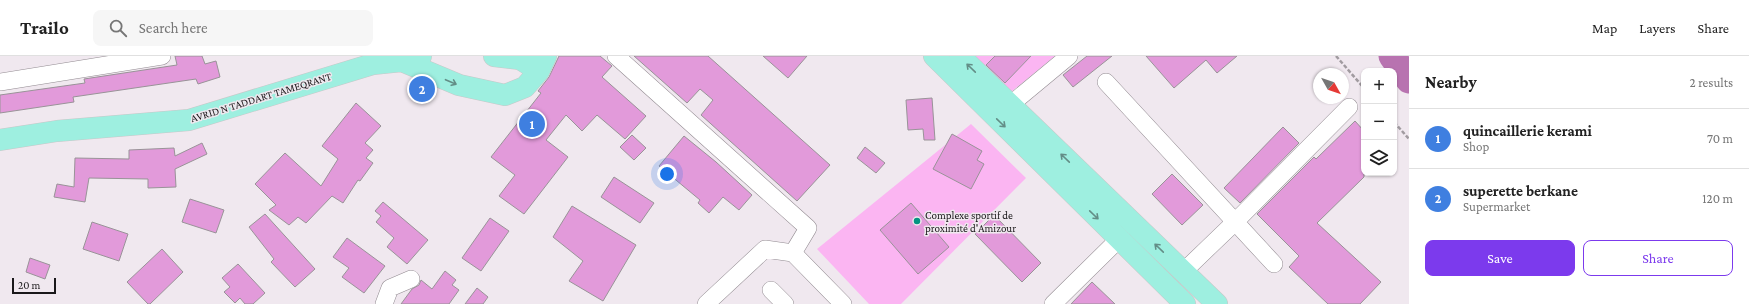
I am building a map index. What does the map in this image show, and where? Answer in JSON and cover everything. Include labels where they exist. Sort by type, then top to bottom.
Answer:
[{"type":"main road","points":[[412,59],[459,85],[505,95],[525,87],[543,63],[494,56]]},
{"type":"main road","points":[[934,56],[997,102],[1184,271],[1217,304]]},
{"type":"main road","points":[[960,56],[997,102],[1119,239],[1185,304]]},
{"type":"main road","name":"AVRID N TADDART TAMEQRANT","points":[[0,140],[57,131],[189,120],[373,64],[412,59]]},
{"type":"street","points":[[0,82],[162,56]]},
{"type":"street","points":[[616,56],[808,228],[793,252]]},
{"type":"street","points":[[997,102],[1069,56]]},
{"type":"street","points":[[1106,82],[1274,264]]},
{"type":"street","points":[[1184,271],[1349,107]]},
{"type":"street","points":[[1053,304],[1119,239]]},
{"type":"street","points":[[706,304],[765,249],[793,252],[838,302]]},
{"type":"street","points":[[384,304],[390,288],[411,279]]},
{"type":"street","points":[[771,290],[785,304]]},
{"type":"path","points":[[1336,56],[1361,85]]},
{"type":"path","points":[[1397,125],[1409,139]]},
{"type":"shaded area","points":[[974,56],[1055,56],[1011,92]]},
{"type":"shaded area","name":"Complexe sportif de proximité d'Amizour","points":[[971,124],[1026,178],[901,304],[869,304],[817,249]]},
{"type":"building","points":[[175,56],[202,56],[205,64],[216,61],[220,77],[198,84],[196,79],[73,97],[74,102],[0,113],[0,95],[85,83],[84,79],[177,65]]},
{"type":"building","points":[[559,56],[600,56],[612,66],[602,77],[646,116],[625,139],[597,115],[582,131],[566,115],[546,140],[568,157],[524,214],[499,196],[515,175],[491,157],[541,93],[538,91],[549,77]]},
{"type":"building","points":[[634,56],[708,56],[830,165],[797,201],[701,115],[713,100],[700,89],[687,103]]},
{"type":"building","points":[[763,56],[807,56],[788,78]]},
{"type":"building","points":[[995,56],[1031,56],[1005,83],[986,65]]},
{"type":"building","points":[[1087,56],[1112,56],[1073,87],[1063,75]]},
{"type":"building","points":[[1146,56],[1237,56],[1217,73],[1206,60],[1174,88]]},
{"type":"building","points":[[932,98],[935,140],[924,140],[923,129],[908,130],[906,100]]},
{"type":"building","points":[[356,103],[381,126],[365,143],[373,150],[366,158],[373,163],[360,181],[358,180],[343,203],[332,196],[306,223],[298,217],[289,225],[269,210],[276,205],[255,184],[285,153],[321,186],[338,159],[322,146]]},
{"type":"building","points":[[1355,121],[1361,128],[1361,176],[1364,177],[1317,223],[1381,282],[1360,304],[1328,304],[1289,267],[1299,256],[1257,214],[1314,157],[1316,159]]},
{"type":"building","points":[[1283,127],[1299,143],[1240,203],[1224,188]]},
{"type":"building","points":[[952,134],[982,151],[977,160],[984,164],[971,189],[933,169]]},
{"type":"building","points":[[632,135],[646,148],[634,160],[620,147]]},
{"type":"building","points":[[684,136],[716,162],[752,195],[739,210],[723,197],[709,213],[698,203],[700,200],[659,166]]},
{"type":"building","points":[[202,143],[207,154],[175,169],[176,187],[148,188],[148,179],[89,178],[85,202],[54,197],[57,184],[74,187],[75,158],[129,159],[129,150],[174,148],[175,156]]},
{"type":"building","points":[[865,147],[885,163],[876,173],[857,158]]},
{"type":"building","points":[[1172,174],[1203,205],[1182,225],[1152,194]]},
{"type":"building","points":[[614,177],[654,203],[640,223],[601,197]]},
{"type":"building","points":[[190,199],[224,210],[216,233],[182,222]]},
{"type":"building","points":[[383,202],[428,240],[407,264],[387,247],[394,238],[376,222],[381,216],[375,211]]},
{"type":"building","points":[[911,203],[949,247],[918,274],[880,230]]},
{"type":"building","points":[[572,206],[636,245],[603,301],[569,281],[583,261],[553,237]]},
{"type":"building","points":[[265,214],[315,269],[295,287],[271,262],[274,259],[249,227]]},
{"type":"building","points":[[994,215],[1041,263],[1022,282],[975,234]]},
{"type":"building","points":[[490,218],[509,231],[481,271],[462,258]]},
{"type":"building","points":[[92,222],[128,234],[119,261],[83,249]]},
{"type":"building","points":[[347,238],[385,266],[364,293],[342,277],[349,268],[333,257]]},
{"type":"building","points":[[162,249],[183,272],[150,304],[148,304],[127,282]]},
{"type":"building","points":[[30,258],[50,265],[45,279],[26,272]]},
{"type":"building","points":[[238,264],[265,293],[253,304],[245,304],[240,298],[235,303],[224,292],[230,287],[222,278]]},
{"type":"building","points":[[445,271],[456,280],[452,285],[459,290],[449,304],[401,304],[412,289],[419,285],[421,280],[432,289]]},
{"type":"building","points":[[1092,282],[1115,304],[1071,304]]},
{"type":"building","points":[[477,288],[488,297],[483,304],[465,304]]},
{"type":"waterway","points":[[1392,56],[1409,80]]},
{"type":"place","name":"superette berkane","points":[[422,89]]},
{"type":"place","name":"quincaillerie kerami","points":[[532,124]]},
{"type":"place","name":"Complexe sportif de proximité d'Amizour","points":[[917,221]]}]
